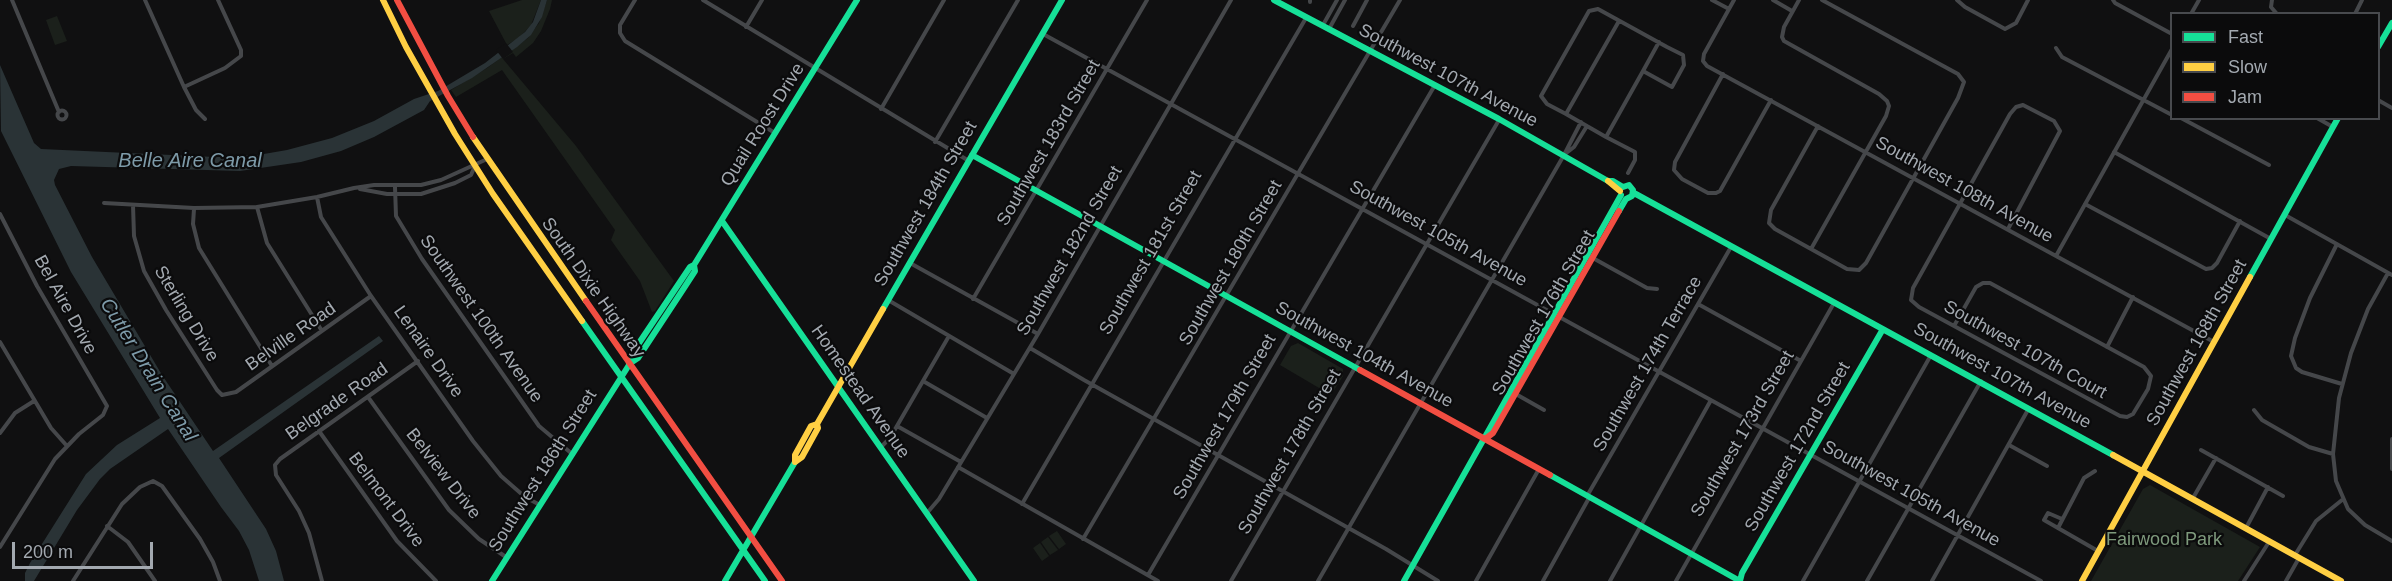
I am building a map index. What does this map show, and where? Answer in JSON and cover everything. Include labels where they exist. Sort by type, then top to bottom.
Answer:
[{"type":"main road","name":"South Dixie Highway","points":[[382,0],[475,166],[549,276],[765,581]]},
{"type":"main road","name":"South Dixie Highway","points":[[397,0],[448,96],[486,159],[628,365],[782,581]]},
{"type":"main road","name":"Southwest 184th Street","points":[[725,581],[795,462],[795,455],[811,426],[817,424],[1062,0]]},
{"type":"main road","name":"Southwest 107th Avenue","points":[[1274,0],[1499,119],[1608,181],[1613,181],[1626,194],[1646,201],[1981,381],[2341,581]]},
{"type":"main road","name":"Quail Roost Drive","points":[[621,376],[628,365],[638,358],[687,284],[695,271],[694,265],[856,2]]},
{"type":"main road","points":[[2380,45],[2392,22]]},
{"type":"main road","name":"Southwest 168th Street","points":[[2082,581],[2337,120]]},
{"type":"main road","name":"Southwest 104th Avenue","points":[[970,158],[1163,260],[1740,581]]},
{"type":"main road","name":"Southwest 176th Street","points":[[1404,581],[1485,439],[1493,433],[1513,392],[1626,194]]},
{"type":"main road","name":"Homestead Avenue","points":[[722,221],[974,581]]},
{"type":"main road","points":[[540,262],[551,268],[562,270]]},
{"type":"main road","points":[[549,276],[554,274],[572,283]]},
{"type":"main road","name":"Southwest 172nd Street","points":[[1740,581],[1742,573],[1883,329]]},
{"type":"main road","name":"Southwest 186th Street","points":[[492,581],[621,376]]},
{"type":"main road","points":[[692,478],[703,470]]},
{"type":"street","points":[[12,0],[59,112]]},
{"type":"street","points":[[145,0],[184,87],[196,110],[205,119]]},
{"type":"street","points":[[184,87],[225,68],[240,58],[241,50],[218,0]]},
{"type":"street","points":[[635,0],[622,21],[620,33],[627,43],[775,134]]},
{"type":"street","points":[[703,0],[935,142],[970,158]]},
{"type":"street","points":[[746,27],[762,0]]},
{"type":"street","points":[[847,0],[856,2]]},
{"type":"street","points":[[882,109],[944,0]]},
{"type":"street","points":[[935,142],[1018,0]]},
{"type":"street","name":"Southwest 183rd Street","points":[[974,299],[1147,0]]},
{"type":"street","name":"Southwest 182nd Street","points":[[927,513],[936,504],[1038,334],[1231,0]]},
{"type":"street","points":[[1325,28],[1337,0]]},
{"type":"street","points":[[1325,28],[1345,0]]},
{"type":"street","points":[[1353,26],[1367,0]]},
{"type":"street","name":"Southwest 180th Street","points":[[1083,539],[1400,0]]},
{"type":"street","points":[[1712,0],[1729,9],[1734,0]]},
{"type":"street","points":[[1773,0],[1792,11]]},
{"type":"street","points":[[1799,0],[1784,27],[1782,37],[1787,44],[1879,94],[1889,103],[1886,116],[1811,249]]},
{"type":"street","points":[[1818,126],[1772,210],[1769,223],[1775,229],[1847,269],[1859,270],[1866,263],[1962,91],[1963,80],[1953,71],[1822,0]]},
{"type":"street","points":[[1958,0],[1965,8],[2000,27],[2008,28],[2016,23],[2028,0]]},
{"type":"street","points":[[2113,0],[2170,33]]},
{"type":"street","points":[[1628,173],[1635,160],[1635,152],[1547,104],[1541,96],[1587,13],[1596,9],[1683,56],[1685,62],[1672,87],[1643,71]]},
{"type":"street","name":"Southwest 108th Avenue","points":[[1729,9],[1704,54],[1703,61],[1707,66],[2214,342]]},
{"type":"street","name":"Southwest 181st Street","points":[[1022,504],[1306,18]]},
{"type":"street","points":[[1566,114],[1619,21]]},
{"type":"street","name":"Southwest 105th Avenue","points":[[1042,33],[2041,581]]},
{"type":"street","points":[[1606,136],[1659,42]]},
{"type":"street","points":[[2055,48],[2062,57],[2170,114]]},
{"type":"street","points":[[2056,256],[2170,52]]},
{"type":"street","points":[[1723,74],[1677,158],[1674,170],[1680,177],[1702,190],[1717,192],[1724,184],[1771,100]]},
{"type":"street","name":"Southwest 179th Street","points":[[1148,575],[1435,85]]},
{"type":"street","points":[[1960,203],[2011,112],[2018,106],[2031,108],[2054,121],[2060,129],[2057,141],[2008,230]]},
{"type":"street","name":"Southwest 178th Street","points":[[1231,581],[1499,119]]},
{"type":"street","points":[[2185,120],[2269,165]]},
{"type":"street","points":[[2320,120],[2333,128]]},
{"type":"street","points":[[1318,581],[1581,122]]},
{"type":"street","points":[[1564,155],[1574,147],[1587,126]]},
{"type":"street","points":[[2114,152],[2271,239]]},
{"type":"street","points":[[104,203],[194,208],[257,207],[374,185],[429,183],[467,167],[475,166],[486,159]]},
{"type":"street","points":[[354,188],[395,195],[413,195],[438,190],[471,175],[475,166]]},
{"type":"street","name":"Southwest 100th Avenue","points":[[395,186],[398,221],[422,259],[539,426],[571,453]]},
{"type":"street","name":"Lenaire Drive","points":[[316,197],[321,217],[371,296],[494,469],[518,491],[540,506]]},
{"type":"street","name":"Southwest 107th Court","points":[[1960,203],[1913,288],[1911,300],[1919,307],[2117,415],[2129,417],[2148,389],[2151,376],[2144,367],[2107,347]]},
{"type":"street","points":[[2085,204],[2202,267],[2210,268],[2217,263],[2240,221]]},
{"type":"street","name":"Sterling Drive","points":[[133,205],[134,241],[147,277],[217,390],[224,396]]},
{"type":"street","points":[[257,207],[267,243],[322,331]]},
{"type":"street","points":[[194,208],[193,224],[199,248],[272,366]]},
{"type":"street","name":"Bel Aire Drive","points":[[0,214],[37,286],[105,400],[106,409],[102,416],[67,446]]},
{"type":"street","points":[[2285,214],[2390,274],[2356,338],[2342,384],[2333,454],[2336,481],[2342,500],[2359,521],[2392,542]]},
{"type":"street","points":[[2337,244],[2314,288],[2291,351],[2293,364],[2306,374],[2342,384]]},
{"type":"street","name":"Southwest 174th Terrace","points":[[1543,581],[1660,370],[1732,247]]},
{"type":"street","points":[[1590,257],[1647,288],[1657,288]]},
{"type":"street","points":[[909,263],[1038,334]]},
{"type":"street","points":[[1954,326],[1974,289],[1981,283],[1992,285],[2107,347],[2133,297]]},
{"type":"street","name":"Belville Road","points":[[224,396],[236,392],[371,296]]},
{"type":"street","points":[[888,300],[1014,374]]},
{"type":"street","name":"Southwest 173rd Street","points":[[1676,581],[1835,302]]},
{"type":"street","points":[[1698,304],[1801,361]]},
{"type":"street","points":[[881,447],[890,440],[949,336]]},
{"type":"street","points":[[0,342],[52,429],[67,446],[51,466],[0,548]]},
{"type":"street","points":[[1029,347],[1284,490],[1438,581]]},
{"type":"street","points":[[1803,581],[1932,355]]},
{"type":"street","name":"Belgrade Road","points":[[322,581],[309,533],[299,511],[276,475],[275,467],[280,459],[418,361]]},
{"type":"street","points":[[923,381],[987,418]]},
{"type":"street","points":[[1867,581],[1981,381]]},
{"type":"street","points":[[1513,392],[1544,411]]},
{"type":"street","name":"Belview Drive","points":[[368,397],[449,510],[479,539],[506,557]]},
{"type":"street","points":[[1610,581],[1711,399]]},
{"type":"street","points":[[0,433],[16,412],[34,401]]},
{"type":"street","points":[[1932,581],[2030,408]]},
{"type":"street","points":[[2254,410],[2262,420],[2309,447],[2333,454]]},
{"type":"street","points":[[897,426],[1022,504],[1158,581]]},
{"type":"street","name":"Belmont Drive","points":[[319,431],[397,541],[436,581]]},
{"type":"street","points":[[2392,439],[2392,468]]},
{"type":"street","points":[[2009,445],[2047,466]]},
{"type":"street","points":[[2202,450],[2283,496]]},
{"type":"street","points":[[2193,498],[2216,458]]},
{"type":"street","points":[[1476,581],[1539,469]]},
{"type":"street","points":[[2058,528],[2085,478],[2095,471]]},
{"type":"street","points":[[73,581],[122,504],[147,482],[157,482],[167,492],[208,551],[220,581]]},
{"type":"street","points":[[2246,528],[2268,488]]},
{"type":"street","points":[[2286,581],[2316,521],[2342,500]]},
{"type":"street","points":[[2062,519],[2051,514],[2045,515],[2044,521],[2098,551]]},
{"type":"street","points":[[107,526],[128,542],[155,581]]},
{"type":"street","points":[[2244,581],[2270,541]]},
{"type":"green space","points":[[522,0],[541,0],[531,25],[519,38],[507,45],[489,11]]},
{"type":"green space","points":[[547,0],[552,0],[550,9],[533,43],[516,57],[513,53],[503,59],[576,146],[674,281],[655,311],[652,312],[640,281],[611,240],[615,230],[502,70],[456,97],[451,90],[487,68],[528,38],[539,23]]},
{"type":"green space","points":[[57,16],[67,41],[55,45],[46,20]]},
{"type":"green space","points":[[1298,343],[1343,369],[1343,376],[1331,395],[1280,365],[1291,346]]},
{"type":"green space","name":"Fairwood Park","points":[[2150,485],[2260,547],[2238,581],[2091,581],[2143,489]]},
{"type":"green space","points":[[1057,531],[1066,544],[1059,549],[1049,536]]},
{"type":"green space","points":[[1048,537],[1058,550],[1050,555],[1041,542]]},
{"type":"green space","points":[[1040,543],[1049,556],[1042,561],[1033,548]]},
{"type":"water","points":[[541,0],[547,0],[542,17],[531,35],[517,47],[472,78],[430,101],[424,110],[374,137],[341,151],[301,162],[240,171],[71,166],[59,169],[54,180],[55,185],[92,257],[162,375],[213,451],[379,336],[383,341],[219,458],[266,529],[276,551],[284,581],[259,581],[249,550],[239,531],[168,429],[110,469],[100,479],[77,510],[34,581],[25,581],[25,573],[30,563],[86,474],[117,445],[160,418],[71,272],[1,131],[0,65],[34,143],[41,149],[215,157],[258,155],[332,138],[374,121],[414,99],[438,91],[485,63],[525,32],[533,22]]},
{"type":"pier","points":[[506,43],[513,52],[503,59],[496,50]]},
{"type":"traffic: fast","points":[[492,581],[629,365],[633,352],[690,267],[694,265],[857,0]]},
{"type":"traffic: fast","points":[[883,309],[1062,0]]},
{"type":"traffic: fast","points":[[1274,0],[1499,119],[1608,181],[1613,181],[1623,187],[1629,185],[1633,190],[1632,196],[1626,199],[1619,211]]},
{"type":"traffic: fast","points":[[2380,44],[2392,23]]},
{"type":"traffic: fast","points":[[2250,277],[2337,120]]},
{"type":"traffic: fast","points":[[972,155],[1360,370]]},
{"type":"traffic: fast","points":[[1634,193],[2113,455]]},
{"type":"traffic: fast","points":[[1404,581],[1621,195]]},
{"type":"traffic: fast","points":[[722,221],[974,581]]},
{"type":"traffic: fast","points":[[629,364],[638,358],[684,288],[695,271],[694,265]]},
{"type":"traffic: fast","points":[[582,321],[765,581]]},
{"type":"traffic: fast","points":[[1740,581],[1742,573],[1883,329]]},
{"type":"traffic: fast","points":[[725,581],[795,462]]},
{"type":"traffic: fast","points":[[1550,475],[1740,581]]},
{"type":"traffic: slow","points":[[383,0],[406,47],[455,134],[493,194],[582,321]]},
{"type":"traffic: slow","points":[[473,137],[586,301]]},
{"type":"traffic: slow","points":[[1608,181],[1620,191]]},
{"type":"traffic: slow","points":[[2082,581],[2250,277]]},
{"type":"traffic: slow","points":[[817,424],[811,426],[795,455],[795,462],[802,457],[818,428],[817,424],[883,309]]},
{"type":"traffic: slow","points":[[2113,455],[2341,581]]},
{"type":"traffic: jam","points":[[397,0],[448,96],[473,137]]},
{"type":"traffic: jam","points":[[1485,439],[1493,433],[1619,211]]},
{"type":"traffic: jam","points":[[586,301],[782,581]]},
{"type":"traffic: jam","points":[[1360,370],[1550,475]]},
{"type":"water label","name":"Belle Aire Canal","points":[[190,161]]},
{"type":"water label","name":"Cutler Drain Canal","points":[[148,370]]}]
